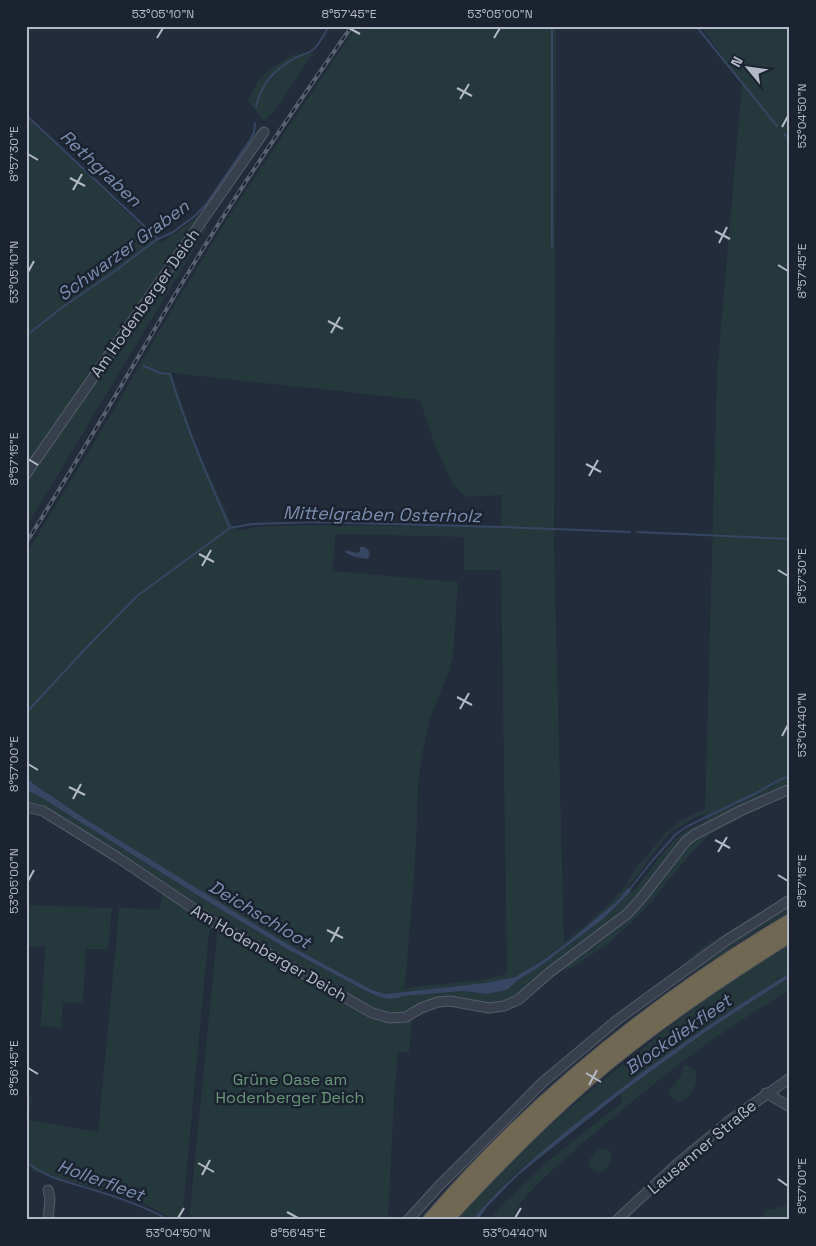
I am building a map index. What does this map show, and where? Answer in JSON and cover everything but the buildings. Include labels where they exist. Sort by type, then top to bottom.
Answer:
[{"type":"highway","points":[[430,1220],[510,1134],[549,1097],[617,1040],[696,980],[790,921]]},
{"type":"highway","points":[[446,1220],[520,1143],[624,1049],[694,997],[790,936]]},
{"type":"street","name":"Am Hodenberger Deich","points":[[26,474],[264,132]]},
{"type":"street","name":"Am Hodenberger Deich","points":[[26,807],[43,811],[215,923],[372,1013],[390,1018],[406,1017],[421,1008],[438,1002],[450,1001],[489,1008],[504,1006],[518,1000],[549,973],[627,914],[686,841],[742,810],[790,789]]},
{"type":"street","points":[[408,1220],[439,1186],[543,1082],[618,1020],[688,968],[727,940],[790,900]]},
{"type":"street","name":"Lausanner Straße","points":[[617,1220],[677,1164],[729,1121],[766,1093],[790,1078]]},
{"type":"street","points":[[766,1093],[790,1107]]},
{"type":"street","points":[[48,1190],[50,1199],[48,1220]]},
{"type":"green space","points":[[375,26],[556,26],[554,547],[564,942],[610,903],[626,885],[637,866],[666,832],[680,821],[705,809],[717,373],[742,84],[701,26],[790,26],[790,786],[762,799],[763,808],[709,835],[690,854],[648,906],[608,944],[571,968],[565,971],[568,965],[625,922],[644,902],[696,830],[633,904],[521,995],[497,1005],[459,1000],[396,1015],[375,1011],[220,923],[26,804],[26,792],[37,795],[287,949],[373,995],[398,998],[462,991],[487,994],[507,990],[603,919],[631,891],[633,892],[672,842],[689,829],[707,820],[705,814],[694,818],[673,831],[663,841],[616,902],[568,942],[528,970],[515,977],[485,983],[386,994],[372,990],[296,949],[185,882],[45,793],[26,777],[26,554],[236,205],[354,30],[365,30]],"holes":[[[171,373],[420,400],[434,442],[451,482],[466,497],[502,495],[501,527],[305,525],[256,527],[237,531],[232,525],[198,451]],[[336,534],[464,537],[464,570],[500,570],[501,565],[507,974],[483,980],[413,987],[402,990],[405,985],[414,878],[418,783],[430,718],[453,656],[458,582],[332,571]]]},
{"type":"green space","points":[[313,53],[277,108],[265,120],[262,119],[248,100],[259,79],[292,55]]},
{"type":"green space","points":[[26,117],[153,238],[161,243],[196,218],[247,147],[255,132],[258,132],[253,143],[26,469]]},
{"type":"green space","points":[[205,224],[207,228],[26,527],[26,480]]},
{"type":"green space","points":[[164,893],[211,924],[212,928],[209,932],[182,1220],[175,1220],[147,1205],[123,1196],[34,1171],[26,1162],[26,1095],[32,1097],[28,1120],[98,1132],[119,908],[159,909]]},
{"type":"green space","points":[[790,894],[790,912],[764,926],[696,972],[688,959],[703,947]]},
{"type":"green space","points":[[28,905],[112,908],[108,949],[86,949],[83,1003],[63,1002],[61,1028],[41,1026],[45,947],[26,946]]},
{"type":"green space","name":"Grüne Oase am Hodenberger Deich","points":[[220,929],[373,1016],[412,1020],[409,1053],[398,1052],[388,1220],[189,1220],[217,932]]},
{"type":"green space","points":[[790,944],[790,973],[722,1016],[612,1095],[517,1172],[472,1220],[457,1220],[516,1157],[605,1079],[709,997]]},
{"type":"green space","points":[[790,977],[790,989],[684,1060],[557,1166],[521,1202],[513,1220],[490,1220],[502,1204],[548,1161],[622,1102],[621,1093],[708,1030]]},
{"type":"green space","points":[[685,1065],[695,1070],[696,1082],[690,1095],[678,1101],[671,1097],[669,1092]]},
{"type":"green space","points":[[600,1148],[607,1149],[612,1153],[607,1167],[601,1172],[597,1172],[589,1165],[591,1157]]},
{"type":"green space","points":[[790,1205],[790,1220],[761,1220],[766,1210]]},
{"type":"water","points":[[360,547],[368,549],[370,554],[368,559],[355,557],[346,553],[345,550],[357,553],[360,551]]},
{"type":"water","points":[[26,777],[87,820],[256,925],[372,990],[386,994],[485,983],[515,977],[542,961],[568,942],[616,902],[628,888],[631,891],[603,919],[507,990],[487,994],[462,991],[403,996],[392,999],[377,996],[287,949],[37,795],[26,792]]},
{"type":"water","points":[[790,973],[790,977],[708,1030],[621,1093],[518,1175],[487,1207],[478,1220],[472,1220],[498,1192],[569,1129],[659,1060]]},
{"type":"waterway","name":"Schwarzer Graben","points":[[256,107],[261,91],[274,73],[295,58],[314,49],[329,26]]},
{"type":"waterway","points":[[552,26],[552,247]]},
{"type":"waterway","points":[[696,26],[777,126]]},
{"type":"waterway","name":"Rethgraben","points":[[26,115],[158,239]]},
{"type":"waterway","name":"Schwarzer Graben","points":[[26,336],[60,309],[156,240],[173,232],[196,215],[207,203],[250,140],[254,132],[255,123]]},
{"type":"waterway","points":[[784,134],[790,140]]},
{"type":"waterway","points":[[144,366],[160,373],[170,374],[190,433],[230,528]]},
{"type":"waterway","name":"Mittelgraben Osterholz","points":[[26,713],[137,596],[230,528],[252,524],[316,522],[630,532]]},
{"type":"waterway","name":"Mittelgraben Osterholz","points":[[637,532],[790,539]]},
{"type":"waterway","name":"Deichschloot","points":[[630,889],[676,834],[688,826],[790,776]]},
{"type":"waterway","name":"Hollerfleet","points":[[26,1161],[42,1172],[60,1180],[125,1200],[169,1220]]},
{"type":"railway","points":[[26,543],[215,230],[272,142],[352,26]]},
{"type":"water label","name":"Blockdiekfleet","points":[[678,1034]]}]
